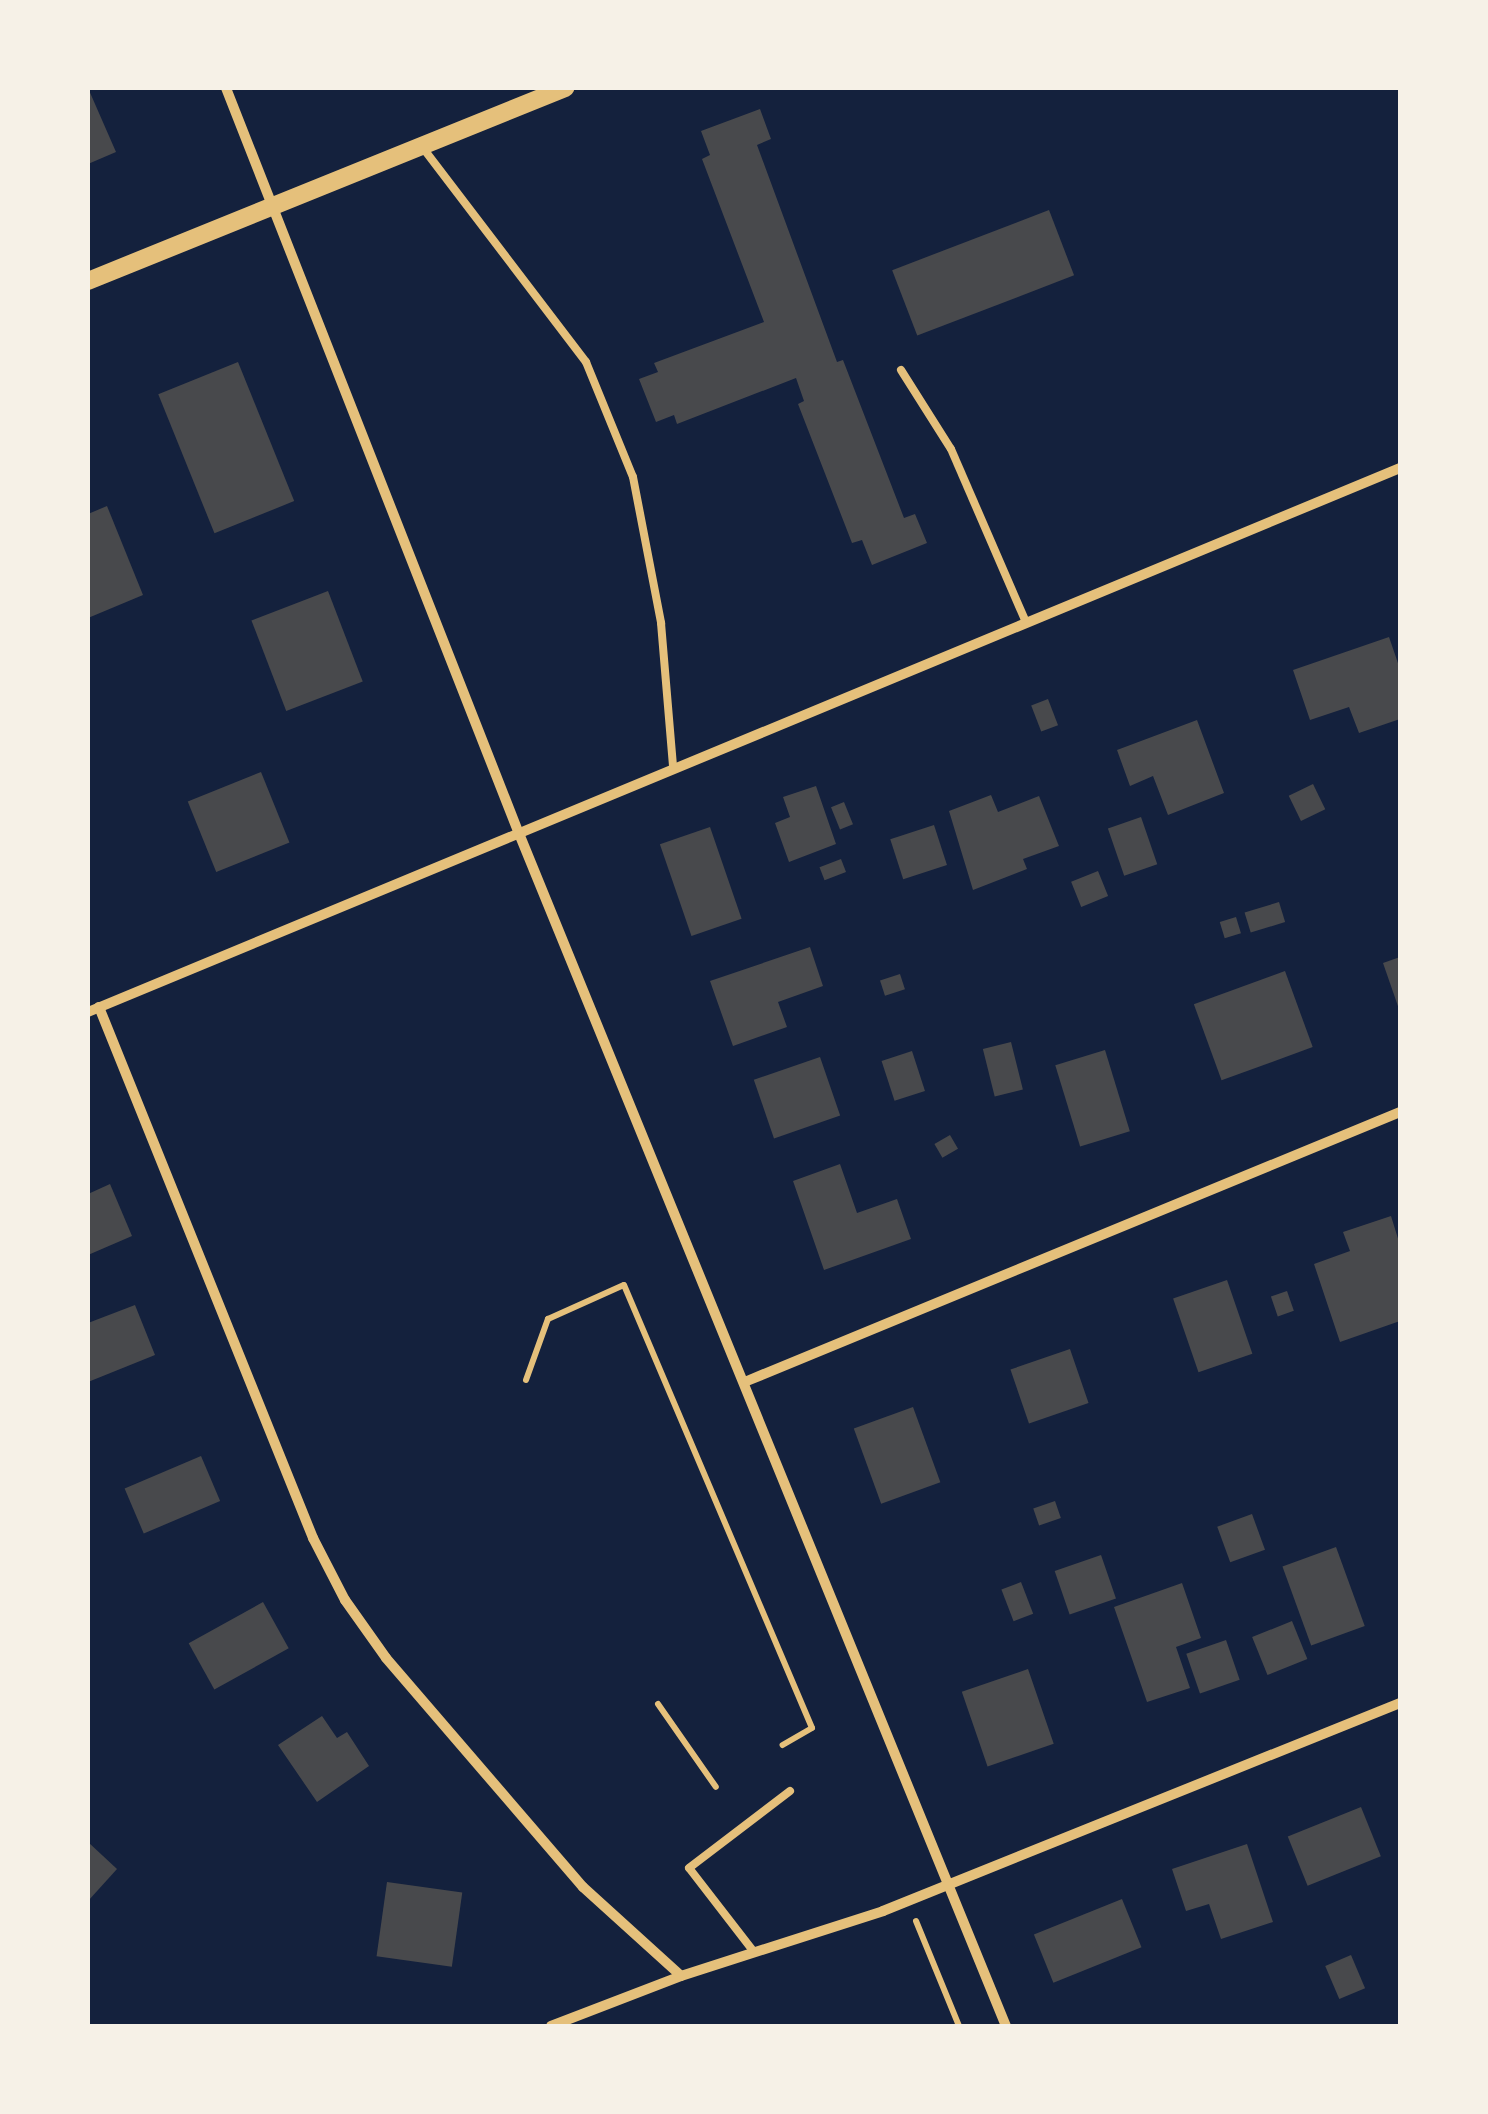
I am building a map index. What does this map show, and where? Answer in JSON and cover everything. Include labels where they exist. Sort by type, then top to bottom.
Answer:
[{"type":"street","points":[[226,88],[518,830],[747,1380],[1006,2026]]},
{"type":"street","points":[[88,282],[565,88]]},
{"type":"street","points":[[88,1012],[1024,620],[1400,468]]},
{"type":"street","points":[[99,1006],[314,1538],[345,1600],[386,1658],[583,1887],[682,1976]]},
{"type":"street","points":[[747,1380],[1400,1112]]},
{"type":"street","points":[[552,2026],[682,1976],[950,1885],[1400,1702]]},
{"type":"lane","points":[[422,146],[586,362],[633,477],[660,622],[673,766]]},
{"type":"lane","points":[[901,370],[951,449],[1024,620]]},
{"type":"lane","points":[[754,1952],[689,1868],[790,1791]]},
{"type":"path","points":[[526,1380],[548,1319],[624,1285],[812,1728],[783,1745]]},
{"type":"path","points":[[658,1704],[716,1786]]},
{"type":"path","points":[[907,1901],[959,2026]]},
{"type":"building","points":[[88,88],[116,152],[88,164]]},
{"type":"building","points":[[760,109],[771,139],[757,145],[837,362],[843,360],[904,518],[915,514],[927,543],[872,565],[862,540],[852,543],[798,404],[804,401],[796,378],[677,424],[674,415],[656,422],[639,379],[658,372],[654,363],[764,322],[702,159],[710,155],[701,131]]},
{"type":"building","points":[[1049,210],[1074,275],[917,336],[892,270]]},
{"type":"building","points":[[238,362],[294,501],[214,533],[158,394]]},
{"type":"building","points":[[107,506],[143,595],[88,618],[88,514]]},
{"type":"building","points":[[328,591],[363,682],[286,711],[251,620]]},
{"type":"building","points":[[1389,637],[1400,669],[1400,719],[1359,733],[1349,707],[1310,720],[1293,670]]},
{"type":"building","points":[[1048,699],[1058,725],[1041,732],[1031,705]]},
{"type":"building","points":[[1197,720],[1224,793],[1168,815],[1153,776],[1130,786],[1117,750]]},
{"type":"building","points":[[261,772],[289,842],[216,872],[188,802]]},
{"type":"building","points":[[1313,784],[1325,809],[1301,821],[1289,796]]},
{"type":"building","points":[[816,786],[836,844],[789,862],[775,823],[790,817],[783,797]]},
{"type":"building","points":[[991,795],[998,812],[1039,796],[1059,846],[1023,859],[1027,869],[973,890],[949,811]]},
{"type":"building","points":[[844,802],[853,824],[840,829],[831,807]]},
{"type":"building","points":[[1141,817],[1157,864],[1124,876],[1108,828]]},
{"type":"building","points":[[934,825],[947,865],[903,879],[890,839]]},
{"type":"building","points":[[710,827],[742,919],[691,936],[660,844]]},
{"type":"building","points":[[841,859],[846,872],[825,880],[820,867]]},
{"type":"building","points":[[1098,871],[1108,896],[1081,907],[1071,882]]},
{"type":"building","points":[[1279,902],[1285,922],[1251,933],[1245,913]]},
{"type":"building","points":[[1236,917],[1241,933],[1225,938],[1220,922]]},
{"type":"building","points":[[810,947],[823,986],[778,1002],[787,1027],[733,1046],[710,981]]},
{"type":"building","points":[[1400,957],[1400,1012],[1383,963]]},
{"type":"building","points":[[1285,971],[1313,1047],[1222,1080],[1194,1004]]},
{"type":"building","points":[[900,974],[905,989],[885,996],[880,980]]},
{"type":"building","points":[[1011,1042],[1023,1090],[995,1097],[983,1049]]},
{"type":"building","points":[[1105,1050],[1130,1131],[1080,1146],[1055,1065]]},
{"type":"building","points":[[912,1051],[925,1091],[895,1101],[882,1061]]},
{"type":"building","points":[[820,1057],[840,1116],[774,1138],[754,1080]]},
{"type":"building","points":[[950,1135],[958,1149],[942,1158],[934,1144]]},
{"type":"building","points":[[840,1164],[857,1213],[897,1199],[911,1239],[824,1270],[793,1181]]},
{"type":"building","points":[[110,1184],[132,1236],[88,1255],[88,1194]]},
{"type":"building","points":[[1391,1216],[1400,1245],[1400,1321],[1340,1342],[1314,1264],[1350,1251],[1343,1232]]},
{"type":"building","points":[[1227,1280],[1252,1354],[1198,1372],[1173,1299]]},
{"type":"building","points":[[1287,1291],[1294,1311],[1278,1316],[1271,1297]]},
{"type":"building","points":[[135,1305],[155,1355],[88,1382],[88,1323]]},
{"type":"building","points":[[1070,1349],[1089,1403],[1029,1423],[1010,1370]]},
{"type":"building","points":[[913,1407],[940,1482],[881,1504],[854,1429]]},
{"type":"building","points":[[201,1456],[220,1501],[144,1534],[125,1488]]},
{"type":"building","points":[[1055,1501],[1061,1518],[1039,1526],[1033,1508]]},
{"type":"building","points":[[1252,1514],[1265,1550],[1230,1562],[1217,1527]]},
{"type":"building","points":[[1336,1547],[1365,1626],[1311,1645],[1282,1566]]},
{"type":"building","points":[[1101,1555],[1116,1598],[1070,1614],[1055,1571]]},
{"type":"building","points":[[1021,1582],[1033,1614],[1014,1621],[1001,1590]]},
{"type":"building","points":[[1182,1583],[1201,1638],[1176,1647],[1190,1688],[1147,1702],[1114,1607]]},
{"type":"building","points":[[263,1602],[289,1648],[214,1690],[189,1643]]},
{"type":"building","points":[[1292,1621],[1307,1659],[1267,1675],[1252,1637]]},
{"type":"building","points":[[1226,1640],[1240,1680],[1200,1693],[1186,1654]]},
{"type":"building","points":[[1028,1669],[1054,1744],[988,1766],[962,1692]]},
{"type":"building","points":[[322,1716],[337,1738],[347,1732],[369,1766],[317,1802],[278,1745]]},
{"type":"building","points":[[1361,1807],[1381,1856],[1308,1886],[1288,1837]]},
{"type":"building","points":[[88,1842],[117,1869],[88,1901]]},
{"type":"building","points":[[1247,1844],[1273,1922],[1221,1939],[1209,1904],[1186,1911],[1172,1869]]},
{"type":"building","points":[[387,1882],[462,1893],[452,1967],[377,1956]]},
{"type":"building","points":[[1122,1899],[1141,1947],[1053,1983],[1034,1935]]},
{"type":"building","points":[[1351,1955],[1365,1988],[1339,1999],[1325,1966]]}]
